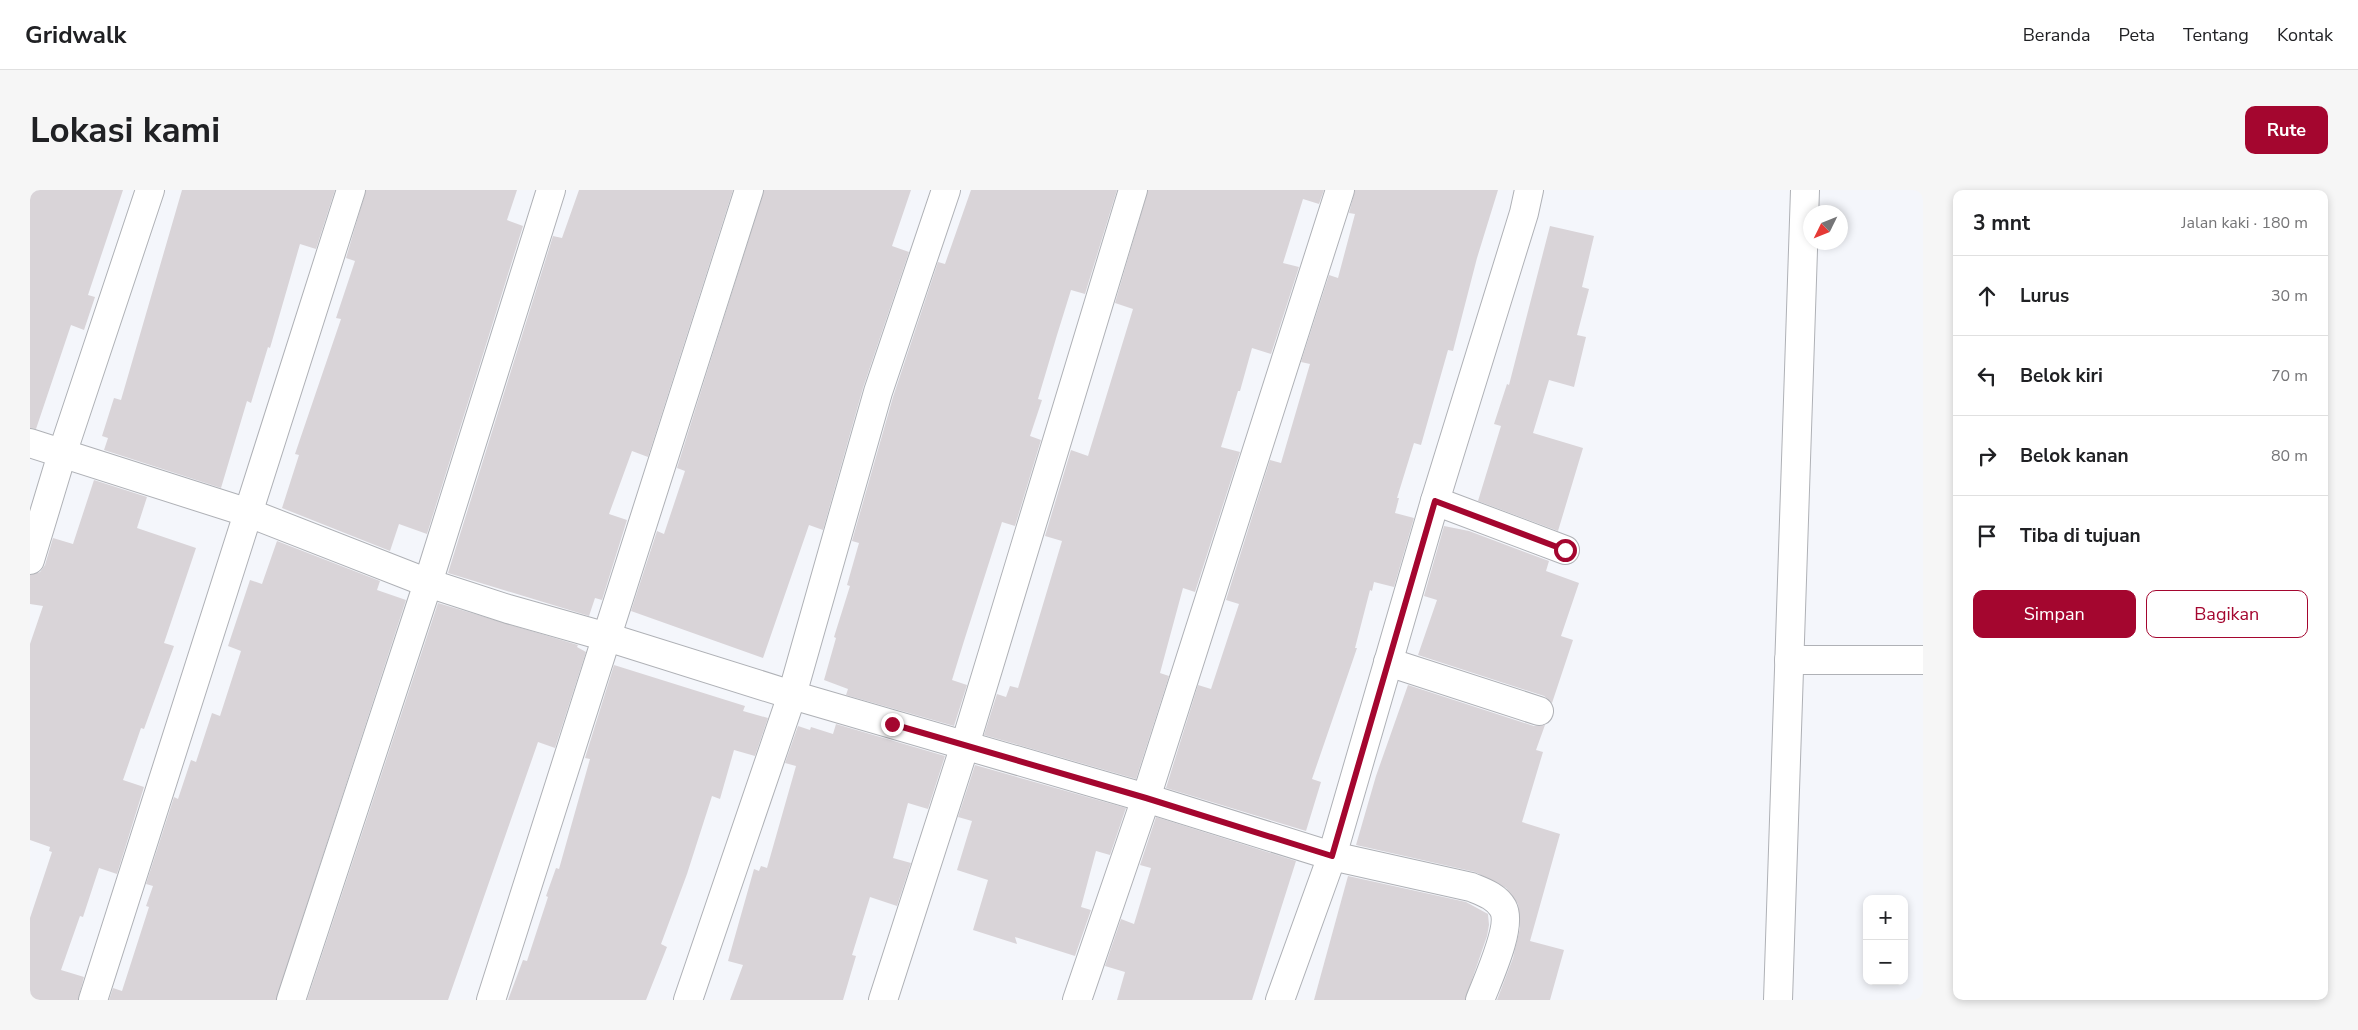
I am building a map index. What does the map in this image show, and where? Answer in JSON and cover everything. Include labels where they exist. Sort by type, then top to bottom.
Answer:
[{"type":"street","points":[[30,560],[62,454],[150,190]]},
{"type":"street","points":[[93,1000],[351,190]]},
{"type":"street","points":[[291,1000],[428,584],[551,190]]},
{"type":"street","points":[[491,1000],[749,190]]},
{"type":"street","points":[[688,1000],[792,695],[878,392],[946,190]]},
{"type":"street","points":[[883,1000],[966,745],[1133,190]]},
{"type":"street","points":[[1077,1000],[1146,798],[1340,190]]},
{"type":"street","points":[[1280,1000],[1332,856],[1435,501],[1521,222],[1529,190]]},
{"type":"street","points":[[1778,1000],[1805,190]]},
{"type":"street","points":[[30,443],[249,513],[428,584],[792,695],[1146,798],[1332,856],[1471,888],[1488,894],[1504,909],[1506,919],[1502,938],[1480,1000]]},
{"type":"street","points":[[1435,501],[1565,550]]},
{"type":"street","points":[[1789,660],[1923,660]]},
{"type":"street","points":[[1388,662],[1539,711]]},
{"type":"building","points":[[30,190],[123,190],[88,295],[95,297],[84,330],[71,325],[36,429],[30,428]]},
{"type":"building","points":[[182,190],[335,190],[316,249],[300,244],[270,348],[268,347],[251,403],[247,401],[221,488],[104,450],[108,438],[102,436],[114,398],[121,400]]},
{"type":"building","points":[[366,190],[517,190],[507,220],[523,226],[427,534],[399,524],[390,551],[282,508],[299,455],[295,454],[341,319],[336,318],[355,261],[346,258]]},
{"type":"building","points":[[579,190],[733,190],[648,457],[632,451],[609,514],[627,520],[602,600],[595,598],[589,616],[448,573],[553,236],[562,238]]},
{"type":"building","points":[[764,190],[911,190],[892,246],[909,252],[863,388],[823,530],[809,525],[763,658],[631,611],[657,531],[664,534],[685,471],[677,468]]},
{"type":"building","points":[[971,190],[1117,190],[1085,294],[1071,290],[1038,399],[1042,400],[1030,436],[1041,440],[1015,526],[1002,522],[952,680],[967,685],[954,726],[846,695],[848,689],[824,680],[836,638],[834,637],[850,586],[847,585],[859,543],[852,541],[893,397],[938,262],[945,264]]},
{"type":"building","points":[[1148,190],[1324,190],[1319,204],[1303,199],[1283,263],[1299,267],[1271,354],[1252,348],[1240,391],[1238,391],[1221,447],[1240,452],[1195,592],[1183,588],[1160,673],[1169,676],[1136,779],[984,735],[997,694],[1006,697],[1010,686],[1018,688],[1062,541],[1045,536],[1071,450],[1088,456],[1133,309],[1115,303]]},
{"type":"building","points":[[1355,190],[1498,190],[1477,258],[1453,351],[1448,350],[1421,445],[1414,443],[1397,498],[1399,498],[1395,513],[1414,518],[1394,587],[1374,582],[1372,591],[1370,590],[1355,648],[1357,648],[1312,779],[1321,782],[1306,831],[1166,788],[1198,685],[1211,689],[1239,604],[1226,600],[1270,460],[1281,463],[1310,364],[1301,362],[1329,275],[1338,278],[1355,214],[1349,213]]},
{"type":"building","points":[[1550,226],[1594,236],[1582,287],[1589,289],[1577,335],[1586,337],[1574,387],[1549,380],[1533,433],[1583,448],[1558,531],[1478,501],[1501,426],[1494,424],[1507,384],[1509,385]]},
{"type":"building","points":[[94,480],[147,497],[137,528],[196,548],[164,643],[174,646],[144,729],[141,728],[123,780],[144,787],[117,874],[99,868],[83,917],[80,916],[61,970],[84,977],[78,1000],[30,1000],[30,918],[52,852],[49,851],[50,847],[30,840],[30,644],[43,606],[30,604],[30,575],[40,572],[45,565],[53,538],[73,544]]},
{"type":"building","points":[[1444,526],[1469,531],[1549,561],[1546,571],[1579,583],[1561,636],[1573,640],[1552,703],[1544,696],[1418,655],[1437,600],[1424,596]]},
{"type":"building","points":[[277,541],[380,581],[377,590],[406,600],[276,1000],[109,1000],[113,988],[122,991],[149,907],[146,906],[153,886],[146,884],[174,797],[178,799],[191,760],[196,762],[212,713],[220,716],[241,651],[228,646],[250,580],[262,584]]},
{"type":"building","points":[[438,603],[578,645],[577,647],[586,652],[555,748],[538,742],[448,1000],[307,1000]]},
{"type":"building","points":[[614,665],[745,706],[743,711],[768,718],[755,756],[734,750],[720,799],[712,796],[687,874],[661,944],[667,947],[646,1000],[508,1000],[523,960],[527,961],[548,897],[546,896],[556,868],[559,869],[590,759],[585,758]]},
{"type":"building","points":[[1408,685],[1534,726],[1545,725],[1536,750],[1543,752],[1522,822],[1560,834],[1530,941],[1564,950],[1550,1000],[1497,1000],[1513,958],[1520,928],[1518,904],[1506,888],[1475,872],[1356,845],[1376,776]]},
{"type":"building","points":[[836,724],[945,756],[928,809],[908,803],[893,858],[911,863],[897,906],[870,897],[852,955],[856,956],[843,1000],[730,1000],[743,965],[728,961],[754,869],[759,871],[761,866],[767,868],[796,766],[785,763],[798,726],[810,730],[811,727],[833,734]]},
{"type":"building","points":[[975,765],[1126,808],[1110,855],[1096,851],[1081,907],[1091,910],[1075,956],[1015,937],[1017,944],[973,930],[988,880],[957,870],[972,821],[958,817]]},
{"type":"building","points":[[1156,817],[1296,861],[1252,1000],[1117,1000],[1125,972],[1105,966],[1121,919],[1134,924],[1151,868],[1140,865]]},
{"type":"building","points":[[1348,876],[1466,902],[1488,914],[1487,936],[1465,1000],[1314,1000]]},
{"type":"route","points":[[892,724],[1146,798],[1332,856],[1435,501],[1565,550]]}]
